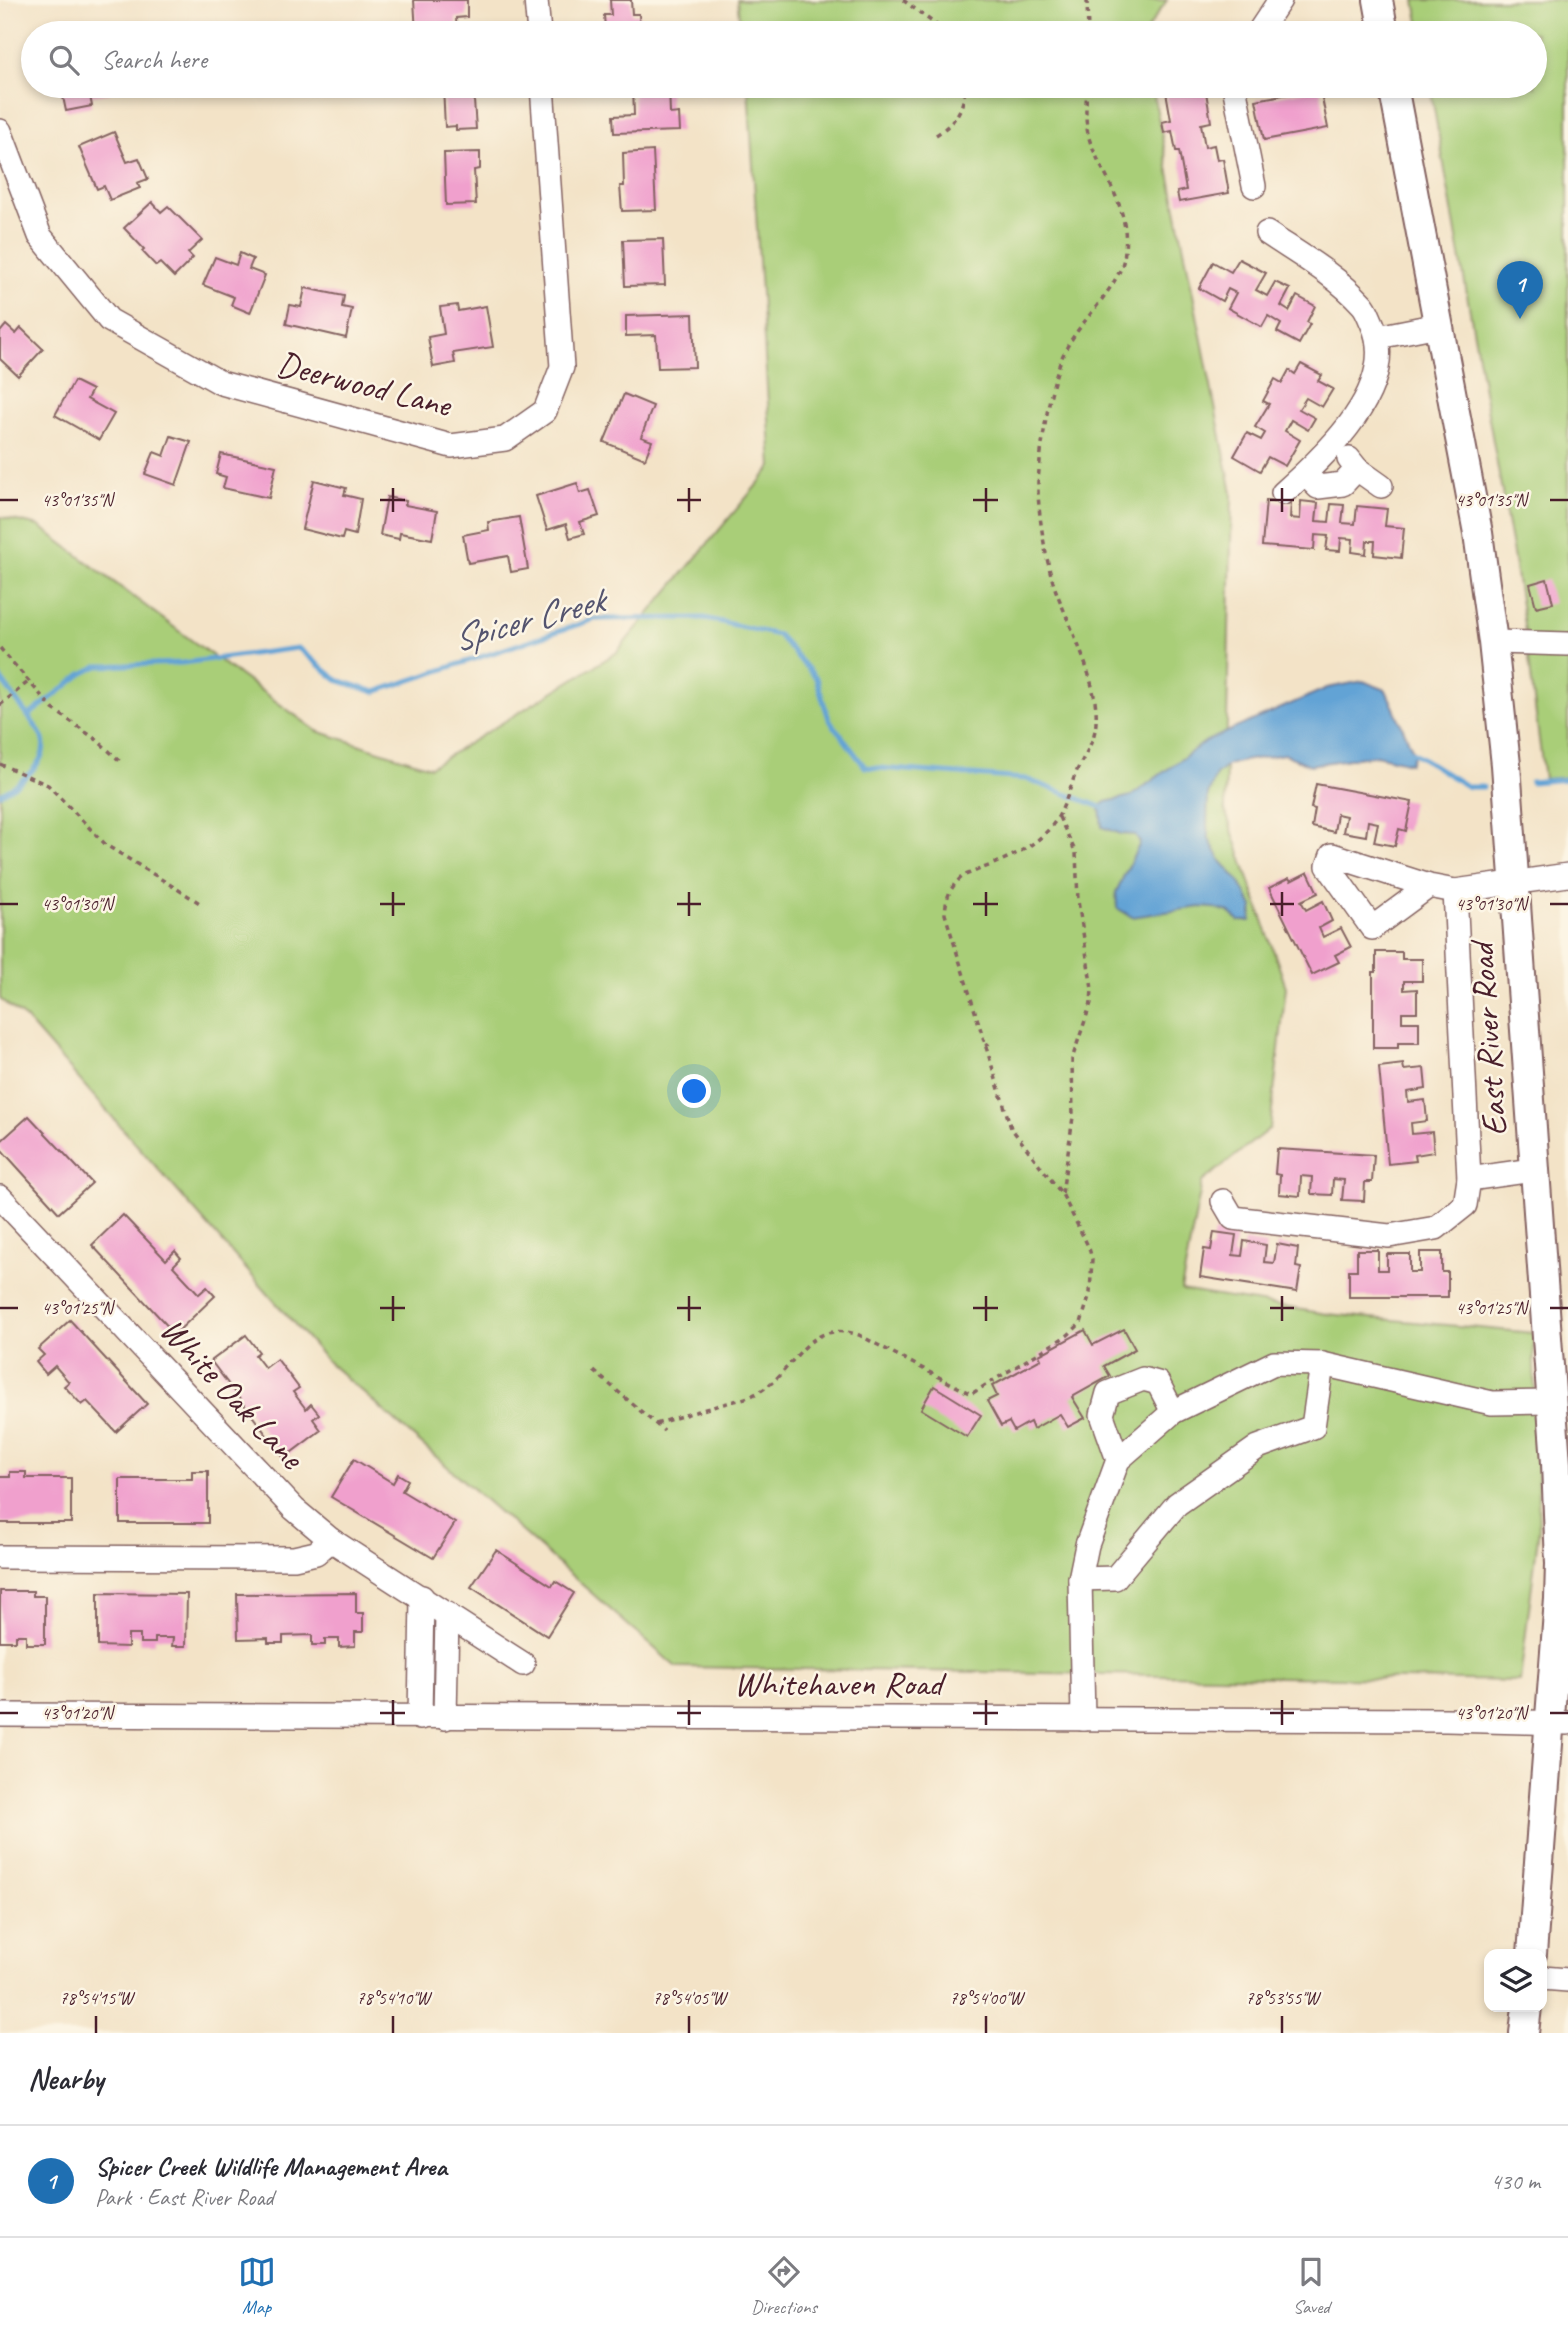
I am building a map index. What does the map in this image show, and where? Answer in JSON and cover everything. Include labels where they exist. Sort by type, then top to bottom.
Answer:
[{"type":"main road","points":[[1378,0],[1382,21]]},
{"type":"main road","name":"East River Road","points":[[1395,98],[1478,533],[1493,642],[1506,765],[1551,1402],[1562,1463],[1559,1722],[1533,1949]]},
{"type":"main road","points":[[1524,2033],[1526,2012]]},
{"type":"street","points":[[536,0],[537,21]]},
{"type":"street","points":[[1266,21],[1280,0]]},
{"type":"street","name":"Deerwood Lane","points":[[0,131],[40,236],[109,320],[221,383],[451,446],[505,439],[545,411],[562,366],[543,98]]},
{"type":"street","points":[[1236,98],[1254,186]]},
{"type":"street","points":[[1267,233],[1338,281],[1364,307],[1378,337],[1379,367],[1368,394],[1339,440],[1283,493]]},
{"type":"street","points":[[1378,337],[1437,325]]},
{"type":"street","points":[[1339,440],[1357,469],[1381,486]]},
{"type":"street","points":[[1305,474],[1318,487],[1343,484],[1357,469]]},
{"type":"street","points":[[1493,642],[1568,644]]},
{"type":"street","points":[[1429,886],[1455,891],[1568,875]]},
{"type":"street","points":[[1223,1201],[1233,1218],[1389,1236],[1436,1228],[1465,1205],[1469,1179],[1455,891]]},
{"type":"street","points":[[1469,1179],[1534,1170]]},
{"type":"street","name":"White Oak Lane","points":[[0,1197],[294,1509],[331,1540],[523,1664]]},
{"type":"street","points":[[1083,1719],[1080,1579],[1087,1545],[1118,1460],[1173,1412],[1274,1363],[1322,1364],[1492,1403],[1551,1402]]},
{"type":"street","points":[[1080,1579],[1115,1578],[1177,1504],[1258,1447],[1313,1427],[1322,1364]]},
{"type":"street","points":[[1118,1460],[1102,1415],[1108,1393],[1143,1379],[1158,1383],[1173,1412]]},
{"type":"street","points":[[0,1557],[294,1558],[316,1553],[331,1540]]},
{"type":"street","points":[[420,1718],[422,1597]]},
{"type":"street","points":[[445,1718],[447,1614]]},
{"type":"street","name":"Whitehaven Road","points":[[0,1715],[1559,1722]]},
{"type":"street","points":[[1547,1978],[1568,1980]]},
{"type":"path","points":[[903,0],[931,21]]},
{"type":"path","points":[[1087,0],[1088,21]]},
{"type":"path","points":[[936,135],[958,117],[963,98]]},
{"type":"path","points":[[656,1424],[758,1393],[774,1381],[812,1339],[834,1331],[859,1335],[971,1394],[1068,1335],[1081,1323],[1090,1293],[1092,1259],[1081,1229],[1062,1194],[1011,1128],[946,922],[947,895],[963,876],[1023,850],[1041,838],[1059,816],[1094,736],[1096,703],[1075,637],[1050,573],[1038,492],[1049,403],[1060,361],[1077,331],[1120,269],[1125,247],[1123,217],[1117,197],[1091,145],[1087,131],[1087,98]]},
{"type":"path","points":[[0,648],[53,709],[97,740],[120,761]]},
{"type":"path","points":[[0,654],[6,653]]},
{"type":"path","points":[[0,705],[29,681]]},
{"type":"path","points":[[0,764],[48,785],[106,845],[203,905]]},
{"type":"path","points":[[1059,816],[1076,853],[1078,901],[1092,989],[1091,1003],[1072,1059],[1073,1117],[1062,1194]]},
{"type":"path","points":[[985,1045],[992,1043]]},
{"type":"path","points":[[594,1371],[664,1432]]},
{"type":"green space","points":[[737,0],[1167,0],[1153,21],[740,21]]},
{"type":"green space","points":[[1415,0],[1568,0],[1568,777],[1544,779],[1513,554],[1432,98],[1547,98],[1547,21],[1419,21]]},
{"type":"green space","points":[[749,98],[1154,98],[1232,493],[1225,810],[1286,987],[1270,1128],[1202,1182],[1181,1290],[1327,1314],[1533,1333],[1539,1528],[1520,1681],[676,1667],[328,1362],[26,1019],[0,999],[0,517],[39,526],[317,731],[430,767],[616,653],[772,467]]},
{"type":"water","points":[[1363,681],[1386,690],[1414,753],[1410,763],[1376,755],[1310,765],[1284,754],[1228,765],[1216,775],[1208,795],[1209,839],[1221,861],[1239,881],[1253,907],[1251,921],[1239,921],[1229,912],[1213,908],[1200,907],[1132,917],[1117,908],[1116,892],[1140,843],[1135,835],[1121,834],[1102,827],[1100,807],[1106,802],[1131,796],[1206,741],[1327,688]]},
{"type":"building","points":[[414,0],[467,0],[467,17],[456,18],[456,21],[415,21]]},
{"type":"building","points":[[610,0],[631,0],[632,14],[639,14],[639,21],[604,21],[604,15],[611,15]]},
{"type":"building","points":[[63,98],[90,98],[92,106],[66,111]]},
{"type":"building","points":[[444,98],[474,98],[476,129],[456,130],[456,126],[445,127]]},
{"type":"building","points":[[633,98],[669,98],[670,114],[679,113],[680,131],[614,133],[613,116],[634,115]]},
{"type":"building","points":[[1167,98],[1207,98],[1211,122],[1201,124],[1205,147],[1214,145],[1217,160],[1223,159],[1229,193],[1179,202],[1177,192],[1186,190],[1179,151],[1176,151],[1172,131],[1164,133],[1162,122],[1171,120]]},
{"type":"building","points":[[1322,98],[1328,128],[1264,140],[1256,100]]},
{"type":"building","points":[[114,132],[127,162],[139,158],[148,179],[137,183],[140,188],[110,200],[104,186],[97,189],[79,147]]},
{"type":"building","points":[[653,151],[656,210],[622,211],[620,186],[624,186],[623,153]]},
{"type":"building","points":[[480,152],[480,169],[474,170],[476,204],[446,205],[444,153]]},
{"type":"building","points":[[152,202],[161,212],[168,206],[202,240],[188,253],[193,258],[174,277],[160,263],[156,266],[124,228]]},
{"type":"building","points":[[663,239],[665,285],[625,286],[623,240]]},
{"type":"building","points":[[240,253],[253,259],[249,269],[265,275],[250,313],[231,305],[234,297],[203,285],[215,257],[236,265]]},
{"type":"building","points":[[1239,259],[1266,273],[1256,290],[1267,296],[1275,282],[1290,289],[1281,306],[1289,311],[1297,296],[1315,306],[1307,322],[1310,324],[1299,344],[1277,332],[1281,324],[1268,316],[1262,327],[1228,308],[1236,293],[1228,289],[1222,301],[1199,288],[1213,262],[1231,272]]},
{"type":"building","points":[[305,288],[344,296],[342,307],[352,309],[346,338],[286,324],[290,305],[301,307]]},
{"type":"building","points":[[457,305],[458,311],[486,306],[493,347],[453,353],[455,363],[433,367],[428,337],[444,334],[440,307]]},
{"type":"building","points":[[693,314],[695,367],[658,368],[656,335],[626,336],[626,316]]},
{"type":"building","points":[[6,325],[16,334],[21,328],[43,349],[18,376],[0,359],[0,332]]},
{"type":"building","points":[[1301,364],[1322,375],[1318,381],[1333,389],[1322,407],[1306,398],[1299,409],[1315,418],[1308,430],[1291,420],[1285,431],[1300,440],[1285,466],[1268,457],[1260,471],[1234,456],[1247,433],[1261,440],[1265,433],[1255,427],[1269,404],[1263,401],[1275,379],[1282,383],[1289,370],[1295,374]]},
{"type":"building","points":[[74,381],[92,390],[87,399],[114,414],[99,440],[55,415]]},
{"type":"building","points":[[624,394],[653,406],[641,437],[652,441],[645,459],[604,442]]},
{"type":"building","points":[[171,436],[191,442],[176,485],[145,474],[154,452],[164,456]]},
{"type":"building","points":[[221,454],[276,466],[269,498],[223,488],[226,477],[216,474]]},
{"type":"building","points":[[314,480],[346,488],[344,495],[361,499],[355,535],[344,532],[342,539],[302,529]]},
{"type":"building","points":[[577,483],[580,493],[590,490],[599,516],[580,522],[584,534],[570,538],[566,524],[547,530],[536,496]]},
{"type":"building","points":[[387,497],[406,501],[405,505],[437,511],[432,539],[400,533],[399,539],[380,535]]},
{"type":"building","points":[[1266,500],[1291,503],[1290,518],[1300,519],[1301,501],[1318,503],[1316,521],[1329,522],[1331,504],[1344,505],[1342,523],[1355,524],[1357,506],[1387,509],[1385,526],[1404,528],[1401,558],[1374,555],[1375,541],[1367,541],[1366,554],[1352,552],[1353,539],[1341,538],[1340,551],[1326,550],[1328,536],[1315,535],[1314,550],[1262,546]]},
{"type":"building","points":[[519,517],[528,569],[511,572],[508,556],[468,563],[463,535],[489,530],[488,522]]},
{"type":"building","points":[[1547,579],[1553,603],[1536,607],[1530,584]]},
{"type":"building","points":[[1316,784],[1412,802],[1406,831],[1399,829],[1395,846],[1374,842],[1378,823],[1368,821],[1366,836],[1343,832],[1346,816],[1337,814],[1334,832],[1312,827],[1315,809],[1311,808]]},
{"type":"building","points":[[1308,872],[1318,893],[1301,901],[1306,910],[1323,901],[1332,921],[1319,928],[1323,937],[1341,928],[1351,947],[1335,955],[1339,962],[1312,975],[1269,888]]},
{"type":"building","points":[[1376,952],[1402,952],[1402,959],[1422,959],[1422,981],[1404,981],[1404,990],[1417,989],[1417,1012],[1402,1012],[1402,1022],[1419,1022],[1419,1043],[1398,1043],[1398,1048],[1373,1048],[1373,972],[1376,972]]},
{"type":"building","points":[[1403,1064],[1404,1070],[1424,1068],[1426,1089],[1407,1092],[1408,1102],[1425,1100],[1427,1121],[1411,1123],[1412,1134],[1432,1132],[1434,1152],[1415,1155],[1416,1161],[1388,1164],[1379,1067]]},
{"type":"building","points":[[29,1116],[92,1183],[59,1213],[0,1148],[0,1142]]},
{"type":"building","points":[[1277,1149],[1374,1155],[1372,1182],[1365,1182],[1364,1201],[1342,1200],[1344,1180],[1333,1179],[1332,1195],[1311,1194],[1312,1177],[1301,1176],[1300,1196],[1279,1194],[1280,1175],[1275,1174]]},
{"type":"building","points":[[123,1215],[166,1260],[175,1251],[181,1258],[173,1266],[199,1294],[207,1287],[215,1296],[175,1334],[92,1245]]},
{"type":"building","points":[[1214,1232],[1236,1235],[1233,1255],[1242,1256],[1244,1241],[1266,1245],[1264,1262],[1274,1263],[1277,1244],[1298,1248],[1296,1267],[1301,1268],[1297,1292],[1200,1277],[1204,1249],[1211,1250]]},
{"type":"building","points":[[1357,1250],[1378,1250],[1378,1270],[1387,1270],[1387,1254],[1410,1254],[1410,1272],[1420,1272],[1420,1252],[1442,1252],[1442,1272],[1448,1272],[1448,1297],[1349,1297],[1349,1270],[1357,1270]]},
{"type":"building","points":[[70,1320],[147,1404],[116,1432],[87,1401],[82,1405],[64,1386],[69,1382],[55,1366],[46,1374],[36,1362],[44,1355],[38,1349]]},
{"type":"building","points":[[1124,1329],[1135,1349],[1104,1366],[1110,1376],[1072,1397],[1085,1418],[1068,1427],[1060,1414],[1033,1429],[1030,1422],[1014,1431],[1009,1422],[1001,1426],[987,1401],[997,1396],[992,1386],[1041,1359],[1039,1355],[1085,1330],[1093,1345]]},
{"type":"building","points":[[246,1335],[259,1352],[255,1355],[265,1368],[277,1359],[299,1388],[293,1392],[306,1409],[311,1404],[319,1414],[313,1419],[321,1430],[284,1458],[211,1361]]},
{"type":"building","points":[[934,1386],[981,1415],[967,1437],[921,1409]]},
{"type":"building","points":[[354,1459],[393,1483],[398,1474],[408,1480],[402,1491],[455,1523],[433,1558],[331,1497]]},
{"type":"building","points":[[192,1471],[208,1471],[208,1523],[120,1523],[120,1479],[192,1479]]},
{"type":"building","points":[[10,1472],[26,1472],[26,1478],[71,1478],[71,1523],[0,1523],[0,1477],[10,1477]]},
{"type":"building","points":[[496,1550],[552,1586],[555,1581],[574,1593],[547,1636],[471,1587]]},
{"type":"building","points":[[0,1591],[33,1591],[33,1596],[45,1596],[45,1644],[26,1644],[26,1635],[16,1635],[16,1641],[0,1641]]},
{"type":"building","points":[[98,1593],[187,1594],[186,1646],[172,1646],[173,1638],[155,1638],[155,1643],[140,1643],[140,1635],[128,1635],[128,1647],[98,1646]]},
{"type":"building","points":[[356,1593],[356,1613],[363,1613],[363,1632],[355,1632],[355,1646],[339,1647],[339,1639],[325,1639],[325,1645],[312,1645],[312,1635],[283,1636],[283,1643],[268,1643],[268,1638],[238,1639],[237,1594]]},
{"type":"waterway","name":"Spicer Creek","points":[[0,794],[31,772],[44,749],[39,731],[28,716],[82,674],[98,666],[182,663],[298,648],[337,680],[375,692],[595,619],[704,618],[778,635],[816,678],[829,719],[865,767],[1026,779],[1104,808]]},
{"type":"waterway","points":[[0,678],[28,716]]},
{"type":"waterway","name":"Spicer Creek","points":[[1409,752],[1468,787],[1483,787]]},
{"type":"waterway","name":"Spicer Creek","points":[[1531,782],[1568,779]]},
{"type":"place","name":"Spicer Creek Wildlife Management Area","points":[[1520,319]]}]
